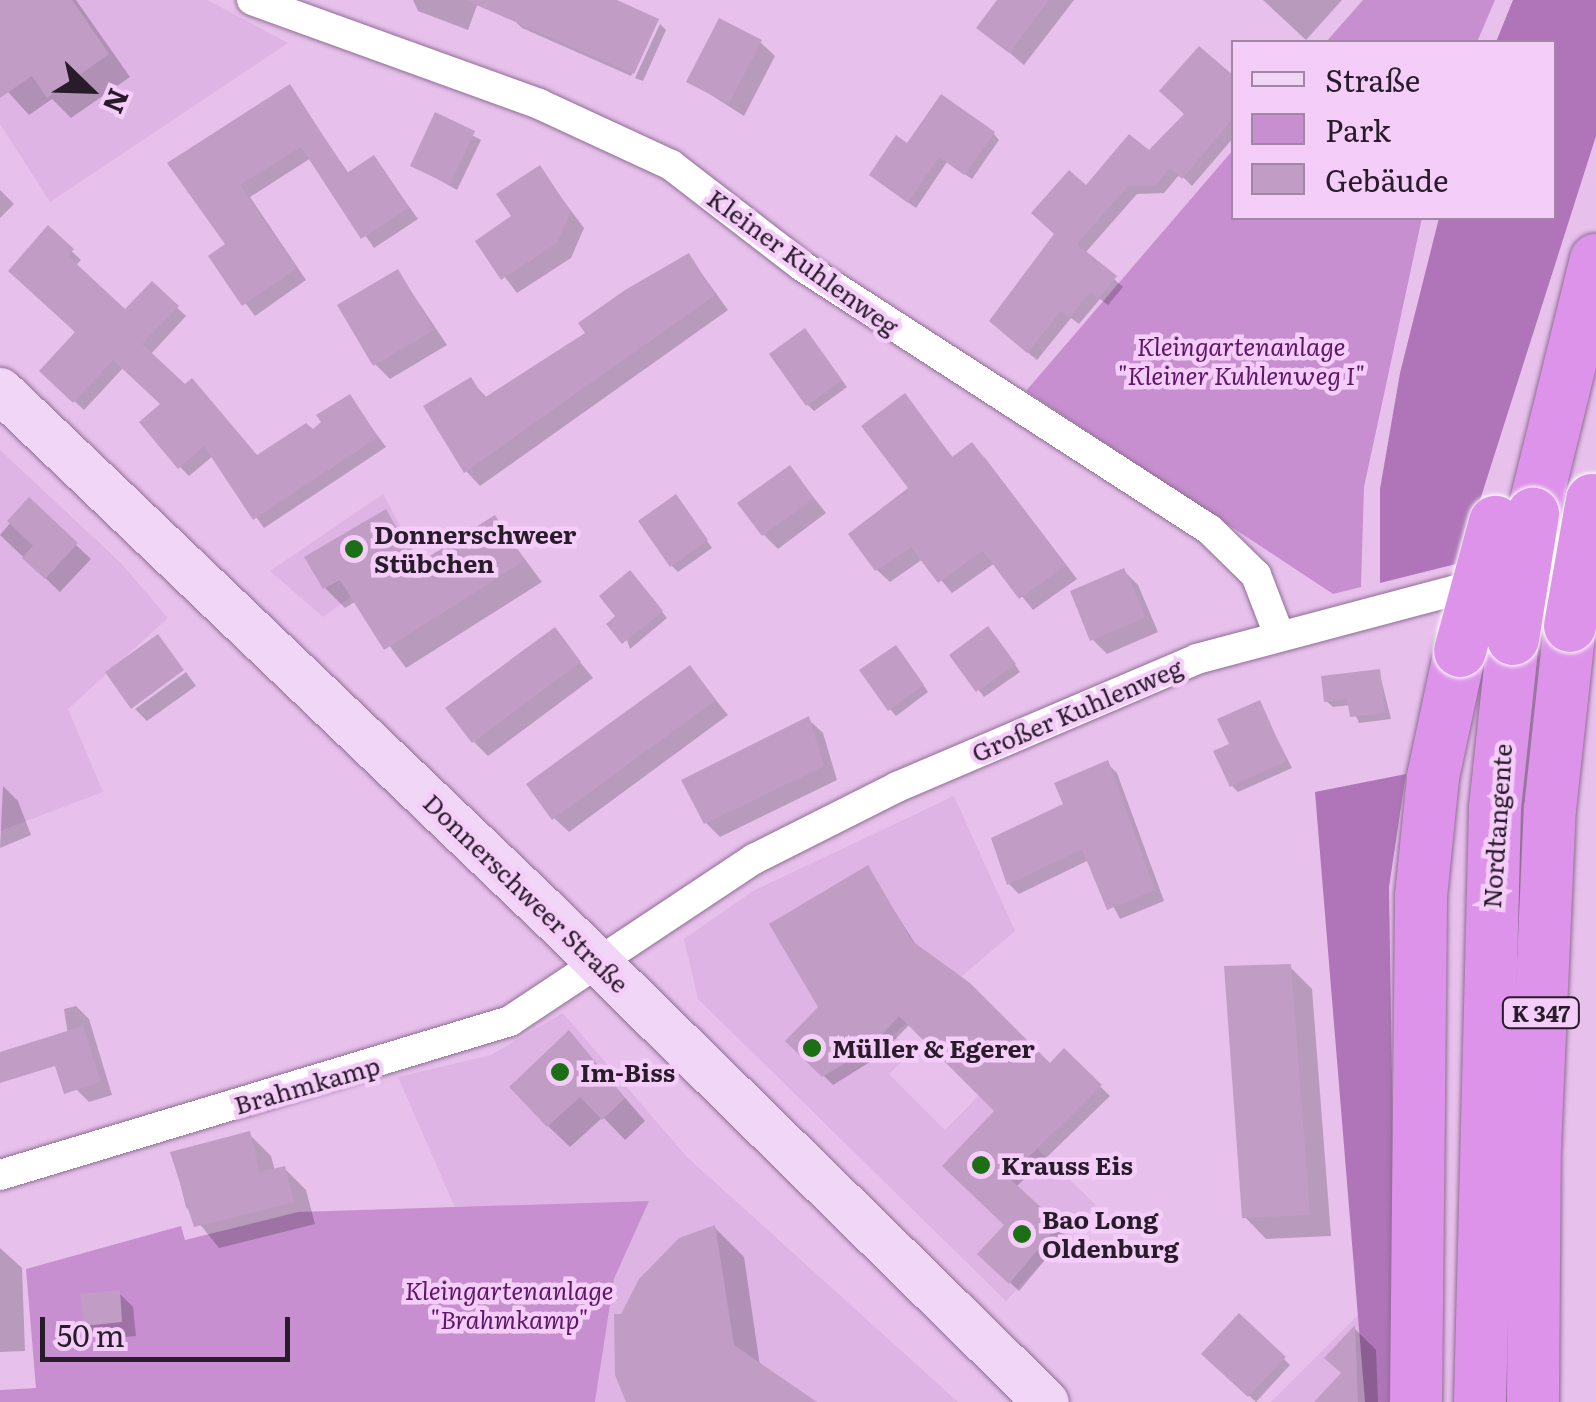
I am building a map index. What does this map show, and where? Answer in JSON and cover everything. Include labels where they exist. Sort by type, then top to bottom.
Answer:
[{"type":"highway","name":"K 347","points":[[1416,1402],[1420,896],[1433,777],[1460,651],[1514,518],[1538,366],[1592,273]]},
{"type":"highway","name":"Nordtangente","points":[[1534,1402],[1535,1147],[1549,829],[1570,626],[1594,491]]},
{"type":"highway","name":"Nordtangente","points":[[1480,1402],[1495,808],[1513,639],[1514,518]]},
{"type":"main road","name":"Donnerschweer Straße","points":[[0,390],[597,960],[1046,1402]]},
{"type":"street","name":"Kleiner Kuhlenweg","points":[[252,0],[539,104],[671,165],[816,276],[1209,530],[1256,576],[1278,635]]},
{"type":"street","name":"Großer Kuhlenweg","points":[[597,960],[754,860],[897,787],[1197,659],[1596,553]]},
{"type":"street","name":"Brahmkamp","points":[[0,1175],[458,1041],[544,1002],[597,960]]},
{"type":"shaded area","points":[[0,0],[207,0],[288,43],[50,202],[0,124]]},
{"type":"shaded area","points":[[1513,0],[1596,0],[1596,136],[1460,563],[1380,583],[1380,489],[1400,373],[1438,220],[1556,220],[1556,40],[1497,40]]},
{"type":"shaded area","points":[[0,450],[121,563],[168,618],[68,709],[103,792],[0,831]]},
{"type":"shaded area","points":[[383,494],[414,551],[323,617],[270,571]]},
{"type":"shaded area","points":[[1406,774],[1389,887],[1397,1402],[1365,1402],[1315,792]]},
{"type":"shaded area","points":[[954,796],[1015,931],[894,1034],[911,1053],[889,1074],[945,1130],[980,1094],[1096,1205],[1006,1301],[698,999],[684,939],[753,891]]},
{"type":"shaded area","points":[[563,1013],[687,1157],[958,1402],[595,1402],[614,1279],[649,1201],[456,1210],[398,1077],[491,1055]]},
{"type":"shaded area","points":[[1358,1315],[1365,1402],[1271,1402]]},
{"type":"green space","points":[[1363,0],[1495,0],[1478,40],[1328,40]]},
{"type":"green space","name":"Kleingartenanlage \"Kleiner Kuhlenweg I\"","points":[[1231,152],[1231,220],[1422,220],[1364,487],[1361,587],[1333,594],[1026,391]]},
{"type":"green space","name":"Kleingartenanlage \"Brahmkamp\"","points":[[649,1201],[614,1279],[595,1402],[0,1402],[0,1390],[36,1388],[26,1269],[181,1226],[185,1240],[298,1212]]},
{"type":"building","points":[[0,0],[72,0],[109,54],[47,98],[32,76],[0,98]]},
{"type":"building","points":[[465,0],[617,0],[659,19],[634,74]]},
{"type":"building","points":[[997,0],[1049,0],[1009,53],[976,28]]},
{"type":"building","points":[[719,18],[762,40],[729,104],[686,82]]},
{"type":"building","points":[[1199,46],[1231,73],[1231,121],[1182,179],[1170,168],[1155,186],[1128,186],[1077,244],[1117,276],[1098,299],[1090,292],[1069,318],[1061,311],[1027,353],[989,321],[1054,234],[1031,213],[1069,170],[1086,185],[1129,134],[1149,150],[1184,114],[1159,91]]},
{"type":"building","points":[[290,84],[347,173],[374,155],[409,207],[361,239],[301,147],[240,185],[297,268],[242,306],[208,256],[225,244],[167,163]]},
{"type":"building","points":[[941,94],[995,132],[964,175],[939,157],[908,203],[869,175],[896,135],[907,143]]},
{"type":"building","points":[[435,112],[475,131],[450,185],[410,166]]},
{"type":"building","points":[[540,165],[571,212],[557,243],[501,280],[475,241],[511,216],[496,194]]},
{"type":"building","points":[[48,225],[74,249],[68,256],[125,309],[152,281],[179,306],[142,344],[185,384],[192,378],[257,455],[306,423],[313,429],[321,422],[316,415],[350,394],[378,437],[253,520],[204,446],[178,469],[139,422],[160,404],[113,360],[73,403],[39,371],[75,332],[8,271]]},
{"type":"building","points":[[689,253],[715,295],[464,473],[423,406],[471,377],[484,398],[585,333],[578,323]]},
{"type":"building","points":[[398,269],[434,330],[373,366],[337,305]]},
{"type":"building","points":[[805,328],[842,380],[806,406],[769,354]]},
{"type":"building","points":[[905,393],[952,457],[972,442],[1066,565],[1019,599],[983,551],[938,583],[911,547],[875,571],[848,534],[908,488],[861,426]]},
{"type":"building","points":[[790,465],[814,498],[762,536],[737,503]]},
{"type":"building","points":[[676,494],[708,540],[670,567],[638,521]]},
{"type":"building","points":[[29,497],[78,543],[45,579],[22,558],[33,546],[7,521]]},
{"type":"building","points":[[386,509],[417,564],[495,515],[524,561],[384,650],[340,580],[323,589],[304,557]]},
{"type":"building","points":[[1124,568],[1146,617],[1090,641],[1070,591]]},
{"type":"building","points":[[630,570],[663,611],[622,644],[606,624],[615,616],[599,596]]},
{"type":"building","points":[[988,626],[1016,664],[976,692],[949,655]]},
{"type":"building","points":[[555,627],[581,662],[472,743],[445,708]]},
{"type":"building","points":[[158,634],[184,670],[131,709],[105,672]]},
{"type":"building","points":[[896,645],[924,685],[888,711],[859,670]]},
{"type":"building","points":[[690,665],[716,700],[552,820],[526,784]]},
{"type":"building","points":[[1380,669],[1385,713],[1350,717],[1347,699],[1324,702],[1321,676]]},
{"type":"building","points":[[1260,700],[1287,761],[1230,787],[1213,751],[1229,744],[1217,719]]},
{"type":"building","points":[[809,716],[824,766],[704,824],[681,780]]},
{"type":"building","points":[[1108,760],[1155,890],[1107,910],[1082,849],[1007,885],[991,838],[1063,804],[1054,783]]},
{"type":"building","points":[[868,865],[912,941],[970,983],[1050,1063],[1064,1048],[1102,1085],[1008,1177],[1059,1224],[1009,1284],[977,1254],[1004,1225],[942,1166],[994,1111],[899,1016],[869,1049],[822,1077],[785,1041],[818,1007],[769,924]]},
{"type":"building","points":[[1291,964],[1310,1215],[1242,1218],[1224,966]]},
{"type":"building","points":[[83,1026],[101,1082],[64,1094],[55,1066],[0,1083],[0,1052]]},
{"type":"building","points":[[569,1030],[625,1098],[602,1120],[580,1097],[547,1127],[509,1087]]},
{"type":"building","points":[[250,1131],[260,1172],[285,1166],[294,1202],[194,1227],[170,1152]]},
{"type":"building","points":[[715,1225],[734,1345],[817,1402],[626,1402],[615,1375],[614,1314],[621,1314],[639,1279],[679,1238]]},
{"type":"building","points":[[120,1290],[122,1322],[84,1326],[80,1294]]},
{"type":"building","points":[[1239,1313],[1286,1357],[1248,1397],[1201,1354]]},
{"type":"building","points":[[1355,1325],[1358,1402],[1314,1402],[1341,1373],[1324,1358]]},
{"type":"place","name":"Donnerschweer Stübchen","points":[[354,549]]},
{"type":"place","name":"Müller & Egerer","points":[[812,1048]]},
{"type":"place","name":"Im-Biss","points":[[560,1072]]},
{"type":"place","name":"Krauss Eis","points":[[981,1165]]},
{"type":"place","name":"Bao Long Oldenburg","points":[[1022,1234]]}]
